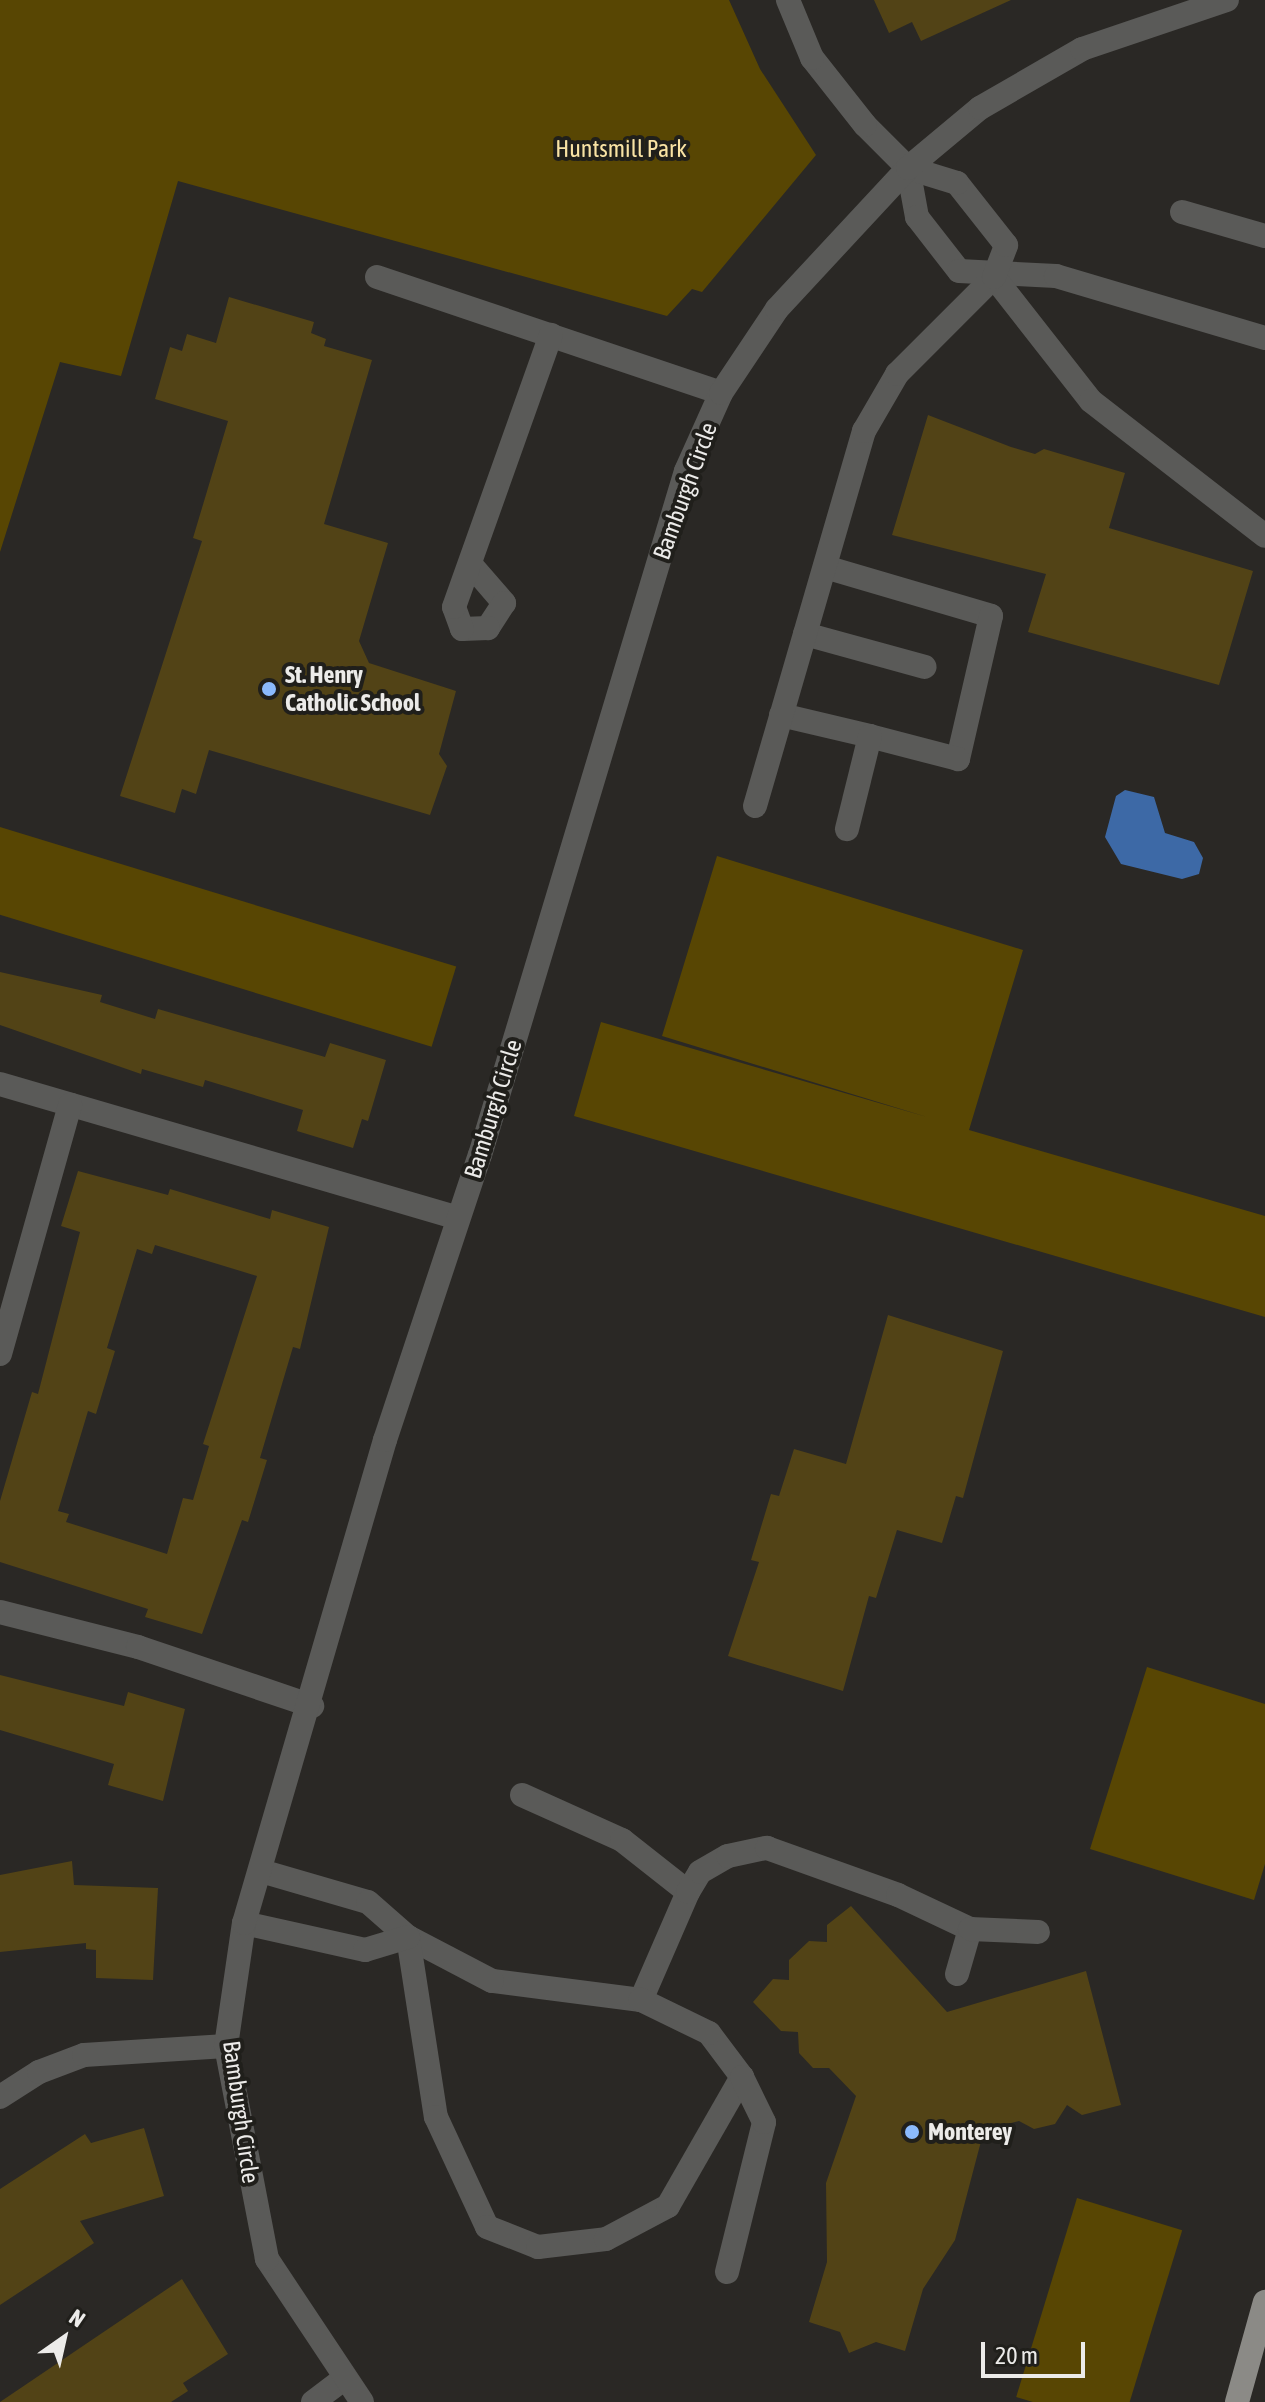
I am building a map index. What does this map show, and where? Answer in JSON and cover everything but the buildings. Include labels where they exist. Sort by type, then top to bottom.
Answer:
[{"type":"main road","points":[[1237,2402],[1265,2302]]},
{"type":"street","points":[[788,0],[812,58],[908,168],[917,217],[959,271],[994,277],[1056,276],[1265,338]]},
{"type":"street","name":"Bamburgh Circle","points":[[362,2402],[343,2379],[267,2259],[226,2046],[244,1923],[312,1706],[385,1440],[458,1218],[686,471],[721,393],[777,309],[908,168],[980,108],[1082,49],[1227,0]]},
{"type":"street","points":[[755,806],[864,431],[897,374],[994,277],[1006,245],[957,183],[908,168]]},
{"type":"street","points":[[1182,212],[1265,236]]},
{"type":"street","points":[[377,277],[721,393]]},
{"type":"street","points":[[994,277],[1091,401],[1265,536]]},
{"type":"street","points":[[472,566],[551,335]]},
{"type":"street","points":[[781,715],[958,759],[991,616],[825,567]]},
{"type":"street","points":[[805,634],[925,667]]},
{"type":"street","points":[[847,829],[870,736]]},
{"type":"street","points":[[0,1084],[458,1218]]},
{"type":"street","points":[[0,1354],[70,1105]]},
{"type":"street","points":[[0,1612],[138,1647],[312,1706]]},
{"type":"street","points":[[522,1795],[622,1840],[688,1892]]},
{"type":"street","points":[[641,2000],[688,1892],[700,1872],[728,1856],[767,1848],[970,1929],[1038,1932]]},
{"type":"street","points":[[261,1871],[368,1902],[408,1937],[492,1981],[641,2000],[709,2033],[742,2077],[764,2122],[727,2272]]},
{"type":"street","points":[[244,1923],[365,1950],[408,1937]]},
{"type":"street","points":[[957,1974],[970,1929]]},
{"type":"street","points":[[408,1937],[436,2117],[487,2227],[538,2247],[606,2239],[668,2206],[742,2077]]},
{"type":"street","points":[[0,2097],[48,2067],[84,2055],[226,2046]]},
{"type":"street","points":[[313,2402],[343,2379]]},
{"type":"green space","name":"Huntsmill Park","points":[[0,0],[729,0],[760,69],[816,155],[702,292],[692,289],[667,316],[178,181],[121,376],[60,362],[0,552]]},
{"type":"green space","points":[[0,827],[456,966],[432,1047],[0,915]]},
{"type":"green space","points":[[717,856],[1023,950],[969,1130],[1265,1216],[1265,1317],[574,1116],[601,1022],[927,1117],[662,1036]]},
{"type":"green space","points":[[1147,1667],[1265,1704],[1265,1864],[1254,1900],[1090,1849]]},
{"type":"green space","points":[[1077,2198],[1182,2230],[1130,2402],[1033,2402],[1016,2397]]},
{"type":"water","points":[[1125,790],[1154,797],[1165,833],[1194,842],[1203,858],[1199,874],[1182,879],[1121,864],[1105,837],[1116,796]]},
{"type":"place","name":"St. Henry Catholic School","points":[[269,689]]},
{"type":"place","name":"Monterey","points":[[912,2132]]}]
